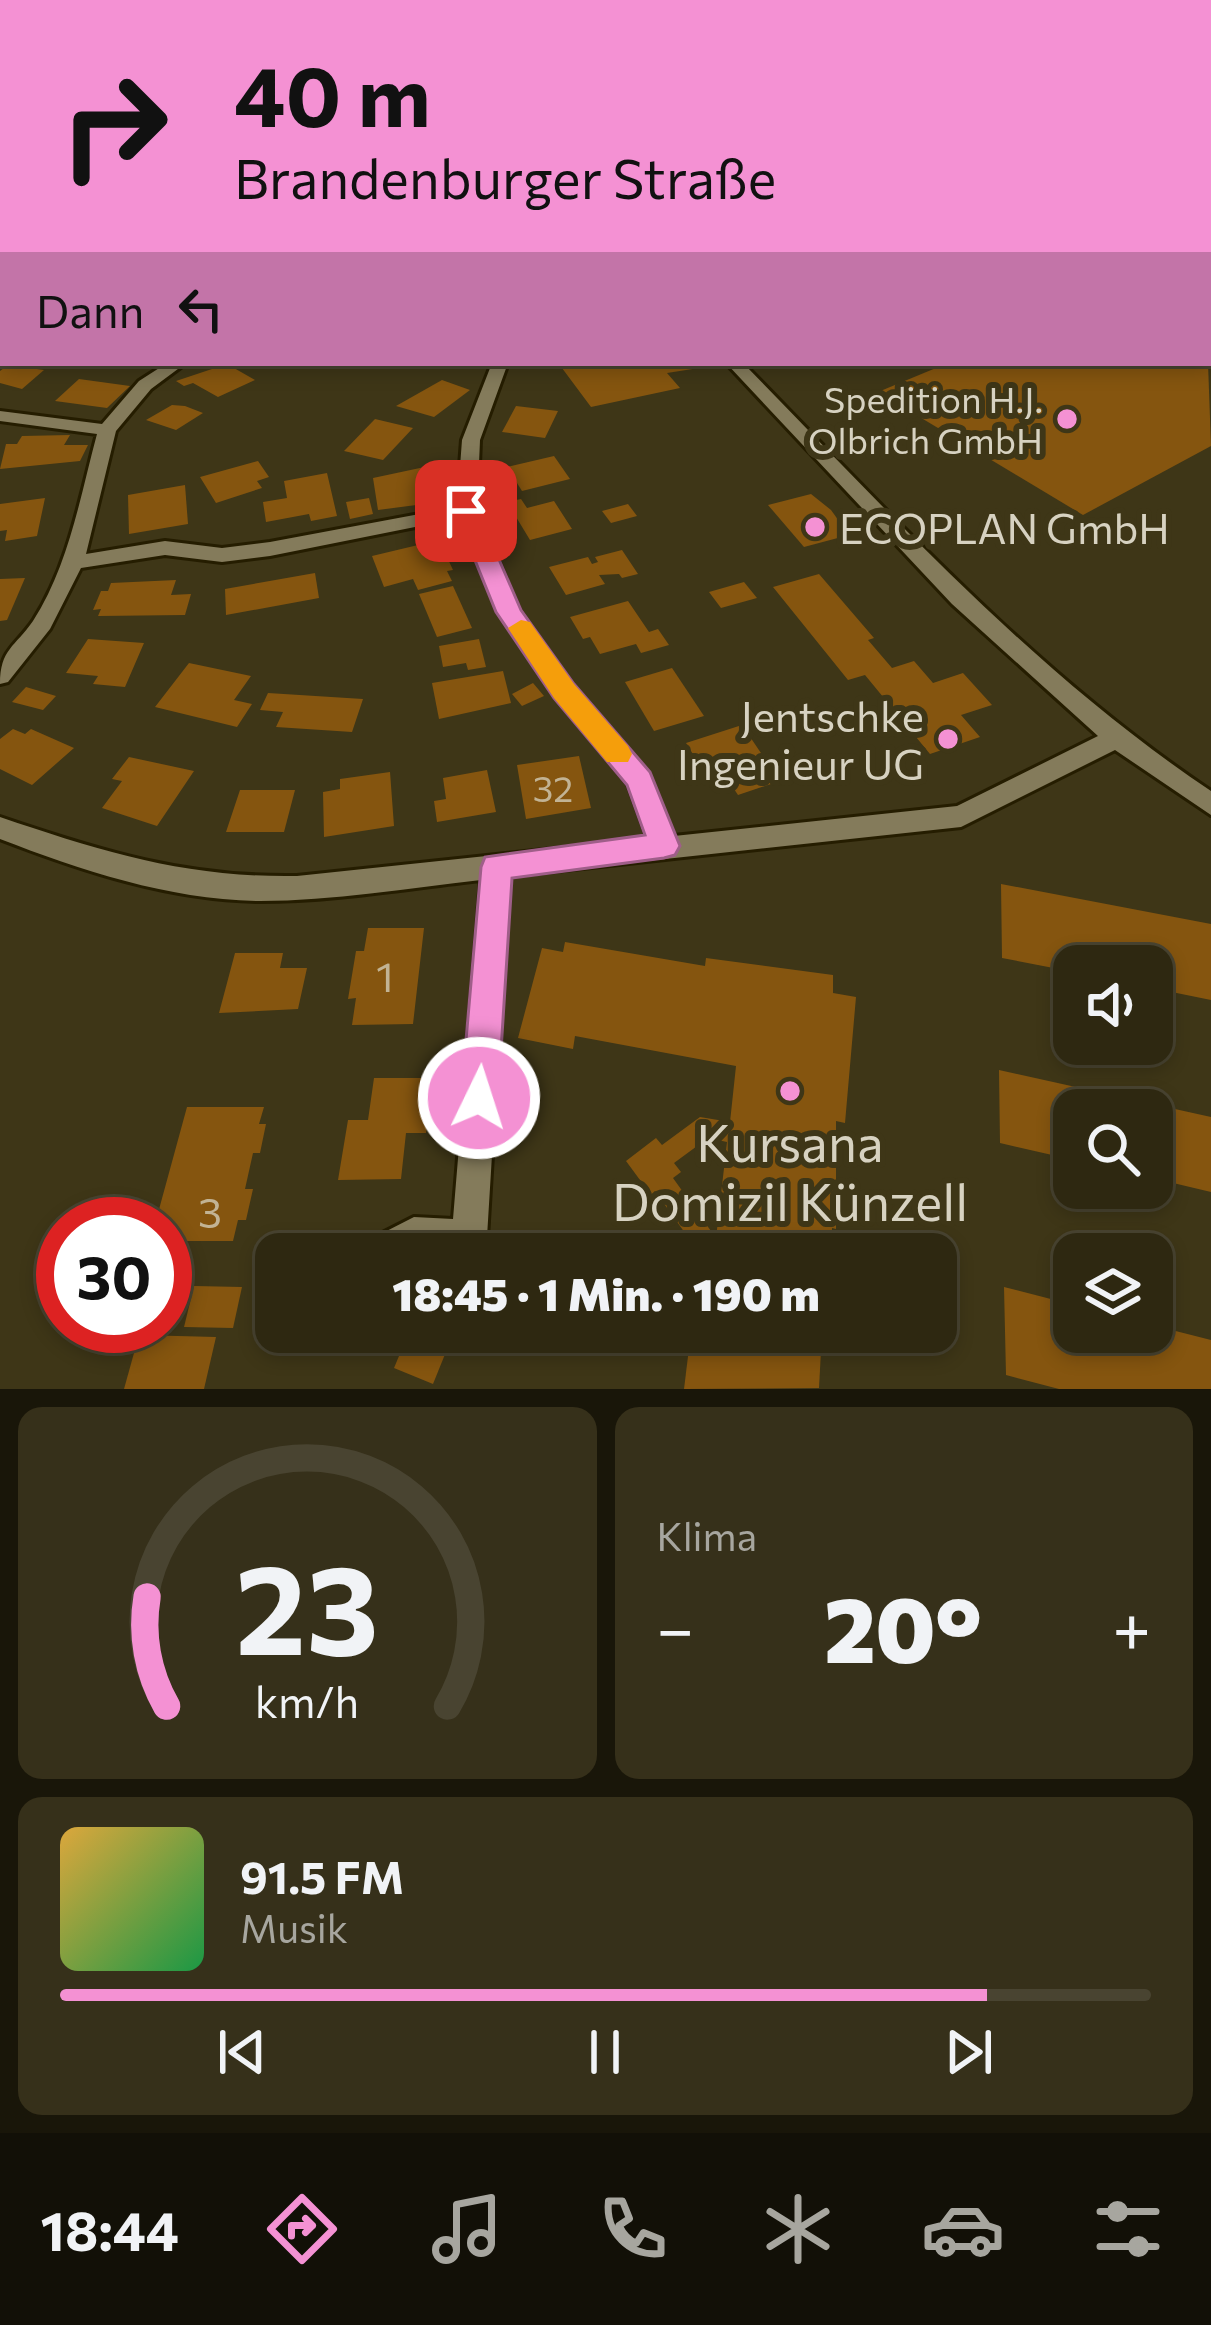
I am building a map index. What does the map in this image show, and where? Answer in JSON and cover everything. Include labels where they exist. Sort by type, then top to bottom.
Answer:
[{"type":"street","points":[[0,676],[42,625],[73,563],[107,430],[145,386],[174,366]]},
{"type":"street","points":[[499,366],[472,440],[466,511],[509,612],[564,691],[640,780],[664,846]]},
{"type":"street","points":[[737,366],[1053,688],[1114,739],[1211,805]]},
{"type":"street","points":[[0,416],[107,430]]},
{"type":"street","points":[[73,563],[165,548],[222,555],[270,550],[466,511]]},
{"type":"street","points":[[0,828],[95,865],[245,891],[961,817],[1114,739]]},
{"type":"street","points":[[469,1233],[496,867]]},
{"type":"building","points":[[7,366],[44,370],[22,389],[0,383],[0,371]]},
{"type":"building","points":[[221,366],[230,366],[255,380],[218,397],[193,383],[184,386],[176,381]]},
{"type":"building","points":[[560,366],[699,368],[667,373],[680,388],[591,407]]},
{"type":"building","name":"Spedition H.J. Olbrich GmbH","points":[[941,366],[1208,366],[1211,446],[1083,515],[878,392]]},
{"type":"building","points":[[79,379],[130,386],[107,408],[55,401]]},
{"type":"building","points":[[442,380],[470,390],[434,417],[396,406]]},
{"type":"building","points":[[172,405],[203,413],[176,430],[146,420]]},
{"type":"building","points":[[516,406],[558,411],[545,438],[502,432]]},
{"type":"building","points":[[375,419],[413,428],[383,460],[344,451]]},
{"type":"building","points":[[70,435],[64,445],[88,445],[80,461],[0,469],[6,444],[17,444],[22,436]]},
{"type":"building","points":[[554,456],[570,479],[522,491],[507,467]]},
{"type":"building","points":[[258,461],[269,477],[257,481],[262,488],[216,503],[200,477]]},
{"type":"building","points":[[434,465],[440,486],[420,489],[424,504],[378,510],[373,478]]},
{"type":"building","points":[[327,473],[337,516],[311,521],[309,514],[266,522],[263,502],[287,498],[284,481]]},
{"type":"building","points":[[185,485],[188,524],[129,534],[128,495]]},
{"type":"building","name":"ECOPLAN GmbH","points":[[811,494],[831,510],[849,535],[804,547],[768,505]]},
{"type":"building","points":[[45,498],[37,536],[5,541],[7,530],[0,531],[0,504]]},
{"type":"building","points":[[369,498],[373,514],[350,519],[346,502]]},
{"type":"building","points":[[521,499],[527,508],[554,501],[572,529],[530,540],[507,502]]},
{"type":"building","points":[[628,504],[637,516],[611,523],[602,511]]},
{"type":"building","points":[[439,540],[453,570],[447,571],[452,581],[418,590],[413,579],[384,587],[372,556]]},
{"type":"building","points":[[622,550],[638,574],[599,575],[605,584],[566,595],[549,567],[588,557],[592,564],[598,562],[595,557]]},
{"type":"building","points":[[315,573],[319,598],[226,615],[225,589]]},
{"type":"building","points":[[819,574],[874,638],[868,640],[892,668],[914,661],[933,683],[963,673],[992,705],[961,715],[980,737],[930,754],[865,675],[848,680],[773,587]]},
{"type":"building","points":[[25,578],[7,620],[0,621],[0,579]]},
{"type":"building","points":[[176,580],[171,595],[191,594],[185,615],[98,616],[101,609],[93,610],[101,591],[108,591],[111,583]]},
{"type":"building","points":[[744,582],[757,598],[721,608],[709,592]]},
{"type":"building","points":[[453,586],[472,628],[437,637],[419,594]]},
{"type":"building","points":[[628,601],[649,632],[658,629],[669,645],[641,653],[636,644],[600,654],[590,637],[583,639],[570,617]]},
{"type":"building","points":[[88,639],[144,643],[125,687],[93,684],[98,676],[66,673]]},
{"type":"building","points":[[479,639],[486,667],[468,670],[466,663],[443,667],[439,646]]},
{"type":"building","points":[[189,663],[251,676],[234,700],[252,704],[237,727],[155,707]]},
{"type":"building","points":[[672,668],[704,716],[654,731],[625,682]]},
{"type":"building","points":[[503,671],[511,703],[439,719],[432,683]]},
{"type":"building","points":[[533,683],[544,696],[522,706],[512,694]]},
{"type":"building","points":[[26,687],[56,696],[43,710],[12,702]]},
{"type":"building","points":[[268,693],[363,699],[352,732],[276,727],[283,712],[260,710]]},
{"type":"building","points":[[742,725],[780,781],[738,795],[716,762],[701,767],[686,743]]},
{"type":"building","points":[[13,729],[25,734],[31,729],[74,748],[32,785],[0,769],[0,739]]},
{"type":"building","points":[[579,756],[591,808],[526,819],[517,765]]},
{"type":"building","points":[[129,757],[194,771],[157,826],[102,808],[122,781],[112,779]]},
{"type":"building","points":[[487,770],[496,812],[437,822],[434,801],[446,799],[443,778]]},
{"type":"building","points":[[390,772],[394,826],[324,837],[323,792],[340,789],[340,779]]},
{"type":"building","points":[[240,790],[295,790],[284,832],[226,832]]},
{"type":"building","points":[[1001,884],[1211,924],[1211,1000],[1173,992],[1173,945],[1053,945],[1053,968],[1002,958]]},
{"type":"building","points":[[368,928],[424,928],[413,1024],[352,1025],[356,998],[348,999],[356,951],[364,951]]},
{"type":"building","name":"Kursana Domizil Künzell","points":[[565,942],[705,966],[706,958],[833,975],[833,993],[856,997],[845,1123],[836,1121],[836,1229],[832,1233],[717,1233],[727,1142],[708,1138],[674,1163],[681,1172],[673,1178],[712,1233],[685,1233],[626,1161],[656,1138],[662,1145],[700,1117],[730,1122],[736,1066],[575,1036],[573,1049],[518,1038],[542,948],[563,952]]},
{"type":"building","points":[[235,953],[283,953],[280,968],[307,968],[298,1009],[219,1013]]},
{"type":"building","points":[[999,1070],[1085,1089],[1053,1089],[1053,1155],[1000,1143]]},
{"type":"building","points":[[374,1078],[432,1078],[426,1133],[406,1133],[401,1179],[338,1180],[348,1120],[368,1120]]},
{"type":"building","points":[[187,1107],[264,1107],[260,1153],[253,1153],[245,1189],[253,1189],[246,1220],[238,1220],[233,1241],[192,1241],[192,1197],[162,1197]]},
{"type":"building","points":[[1173,1109],[1211,1117],[1211,1192],[1173,1183]]},
{"type":"building","points":[[194,1286],[242,1287],[233,1328],[192,1327]]},
{"type":"building","points":[[1004,1287],[1053,1300],[1053,1353],[1173,1353],[1173,1330],[1211,1340],[1211,1389],[1059,1389],[1006,1375]]},
{"type":"building","points":[[192,1336],[216,1337],[204,1389],[124,1389],[134,1353],[192,1353]]},
{"type":"building","points":[[400,1353],[446,1353],[433,1384],[394,1368]]},
{"type":"building","name":"Kursana Domizil Künzell","points":[[688,1353],[821,1353],[819,1388],[684,1389]]},
{"type":"slow traffic","points":[[521,628],[564,691],[618,754]]},
{"type":"place","name":"Spedition H.J. Olbrich GmbH","points":[[1067,419]]},
{"type":"place","name":"ECOPLAN GmbH","points":[[815,527]]},
{"type":"place","name":"Jentschke Ingenieur UG","points":[[948,739]]},
{"type":"place","name":"Kursana Domizil Künzell","points":[[790,1091]]},
{"type":"route","points":[[466,511],[509,612],[564,691],[640,780],[664,846],[496,867],[479,1098]]}]
